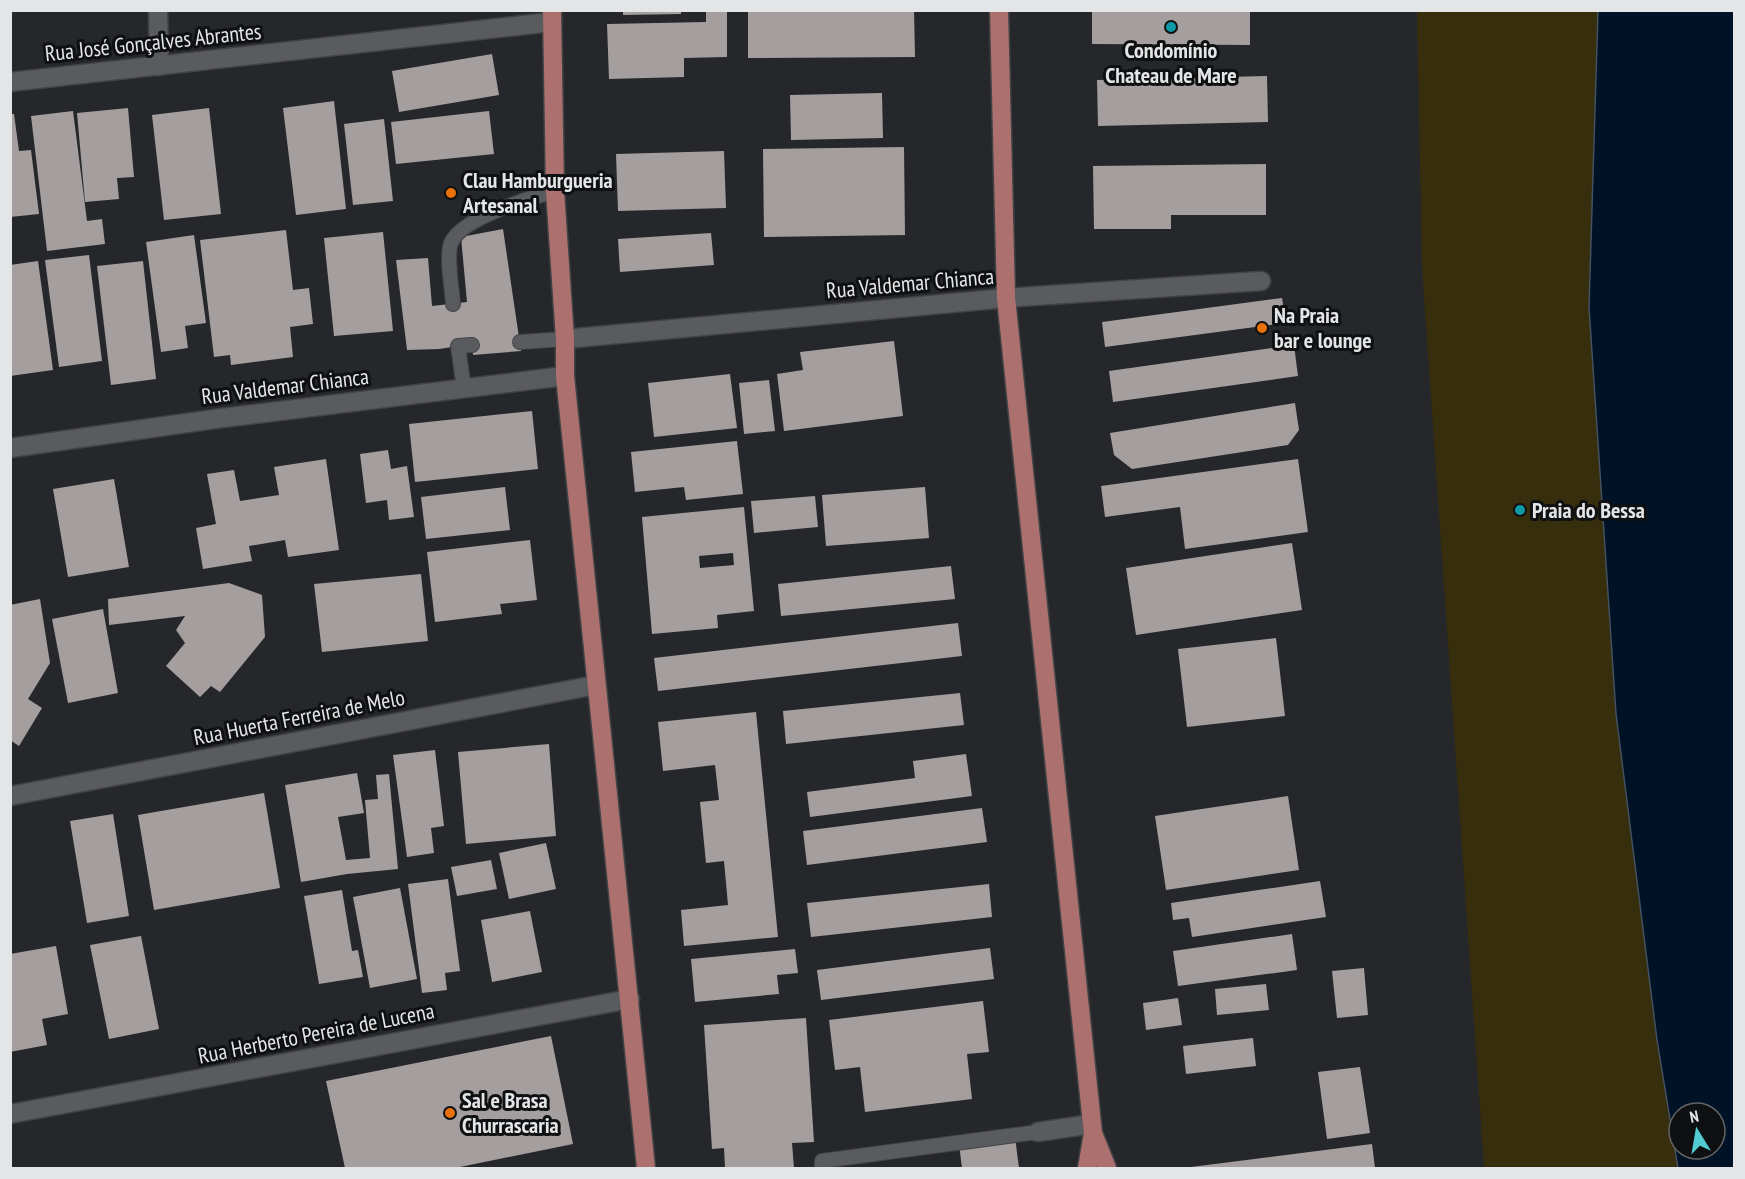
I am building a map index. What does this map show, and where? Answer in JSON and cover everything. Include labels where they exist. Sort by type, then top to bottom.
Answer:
[{"type":"main road","points":[[999,10],[1006,298],[1093,1129],[1107,1168]]},
{"type":"main road","points":[[552,16],[555,191],[566,376],[646,1168]]},
{"type":"main road","points":[[1086,1168],[1093,1129]]},
{"type":"street","points":[[158,10],[159,66]]},
{"type":"street","name":"Rua José Gonçalves Abrantes","points":[[10,82],[159,66],[552,16]]},
{"type":"street","name":"Rua Valdemar Chianca","points":[[565,339],[1006,298],[1261,281]]},
{"type":"street","name":"Rua Valdemar Chianca","points":[[10,448],[222,418],[566,376]]},
{"type":"street","name":"Rua Huerta Ferreira de Melo","points":[[10,796],[596,684]]},
{"type":"street","name":"Rua Herberto Pereira de Lucena","points":[[10,1114],[630,999]]},
{"type":"street","points":[[1038,1132],[1093,1129]]},
{"type":"lane","points":[[453,304],[451,243],[459,232],[506,206],[555,191]]},
{"type":"lane","points":[[520,342],[565,339]]},
{"type":"lane","points":[[464,389],[465,345]]},
{"type":"lane","points":[[822,1168],[822,1161],[1038,1132]]},
{"type":"sand","name":"Praia do Bessa","points":[[1417,11],[1598,11],[1589,307],[1616,714],[1657,1040],[1667,1101],[1667,1161],[1677,1161],[1678,1168],[1484,1168],[1422,267]]},
{"type":"water","points":[[1598,11],[1734,11],[1734,1168],[1678,1168],[1677,1161],[1727,1161],[1727,1101],[1667,1101],[1657,1040],[1616,714],[1589,307]]},
{"type":"building","points":[[623,10],[681,10],[681,14],[623,15]]},
{"type":"building","points":[[706,10],[727,10],[727,57],[684,58],[684,77],[609,79],[607,24],[706,22]]},
{"type":"building","points":[[748,10],[914,10],[915,57],[748,58]]},
{"type":"building","name":"Condomínio Chateau de Mare","points":[[1092,10],[1250,10],[1250,45],[1092,44]]},
{"type":"building","points":[[492,54],[499,95],[399,112],[392,71]]},
{"type":"building","points":[[1267,76],[1268,122],[1098,126],[1097,80]]},
{"type":"building","points":[[882,93],[883,138],[791,140],[790,95]]},
{"type":"building","points":[[334,101],[346,209],[296,215],[283,108]]},
{"type":"building","points":[[128,108],[134,177],[117,178],[119,199],[85,202],[77,113]]},
{"type":"building","points":[[209,108],[221,214],[164,220],[152,115]]},
{"type":"building","points":[[73,111],[87,221],[102,219],[105,244],[47,251],[31,116]]},
{"type":"building","points":[[489,111],[494,154],[396,164],[391,122]]},
{"type":"building","points":[[10,114],[14,114],[19,151],[31,150],[39,214],[10,217]]},
{"type":"building","points":[[384,119],[393,201],[353,205],[344,124]]},
{"type":"building","points":[[904,147],[905,235],[764,237],[763,149]]},
{"type":"building","points":[[724,151],[726,208],[618,211],[616,154]]},
{"type":"building","points":[[1266,164],[1266,215],[1171,215],[1171,229],[1094,229],[1093,166]]},
{"type":"building","points":[[503,229],[521,351],[473,355],[472,344],[439,349],[407,350],[396,260],[428,258],[432,306],[467,302],[461,237]]},
{"type":"building","points":[[286,230],[293,290],[309,288],[313,324],[290,327],[293,357],[231,365],[230,355],[214,357],[200,240]]},
{"type":"building","points":[[383,232],[393,331],[334,336],[324,238]]},
{"type":"building","points":[[711,233],[714,265],[620,272],[618,239]]},
{"type":"building","points":[[194,235],[206,323],[185,326],[188,348],[161,352],[146,242]]},
{"type":"building","points":[[89,255],[102,361],[59,367],[45,260]]},
{"type":"building","points":[[38,261],[53,370],[10,376],[10,265]]},
{"type":"building","points":[[143,261],[156,379],[111,385],[97,266]]},
{"type":"building","points":[[1282,298],[1286,323],[1105,347],[1102,322]]},
{"type":"building","points":[[894,341],[903,416],[784,431],[777,374],[803,370],[800,352]]},
{"type":"building","points":[[1294,345],[1298,376],[1113,402],[1109,371]]},
{"type":"building","points":[[730,374],[737,428],[654,437],[648,383]]},
{"type":"building","points":[[769,380],[775,431],[744,434],[739,383]]},
{"type":"building","points":[[1295,403],[1299,430],[1288,445],[1132,469],[1114,455],[1110,433]]},
{"type":"building","points":[[532,411],[538,469],[415,482],[409,424]]},
{"type":"building","points":[[737,441],[743,494],[686,500],[684,487],[635,492],[631,452]]},
{"type":"building","points":[[388,450],[391,469],[407,466],[414,517],[389,520],[387,500],[366,503],[360,454]]},
{"type":"building","points":[[326,459],[339,550],[288,557],[285,540],[249,546],[252,561],[203,569],[196,528],[216,524],[207,474],[234,470],[240,501],[279,495],[274,467]]},
{"type":"building","points":[[1298,459],[1308,532],[1185,549],[1180,507],[1105,517],[1101,486]]},
{"type":"building","points":[[114,479],[129,567],[68,577],[53,489]]},
{"type":"building","points":[[505,487],[510,530],[426,539],[421,497]]},
{"type":"building","points":[[925,487],[929,538],[826,546],[822,495]]},
{"type":"building","points":[[815,496],[818,527],[754,533],[751,501]]},
{"type":"building","points":[[744,507],[754,611],[717,615],[718,628],[652,634],[642,517]],"holes":[[[733,553],[734,565],[700,568],[699,556]]]},
{"type":"building","points":[[530,540],[537,600],[500,604],[502,614],[435,622],[427,552]]},
{"type":"building","points":[[1292,543],[1302,610],[1136,635],[1126,568]]},
{"type":"building","points":[[951,566],[955,599],[781,616],[778,584]]},
{"type":"building","points":[[421,574],[428,641],[322,652],[314,584]]},
{"type":"building","points":[[229,583],[262,595],[265,637],[220,692],[211,686],[200,697],[166,666],[185,643],[176,630],[185,616],[109,625],[108,599]]},
{"type":"building","points":[[40,599],[50,663],[28,699],[42,708],[19,746],[10,740],[10,605]]},
{"type":"building","points":[[103,609],[118,693],[68,703],[52,619]]},
{"type":"building","points":[[958,623],[962,656],[658,691],[654,658]]},
{"type":"building","points":[[1276,638],[1285,716],[1187,727],[1178,649]]},
{"type":"building","points":[[960,693],[964,725],[786,744],[783,711]]},
{"type":"building","points":[[756,712],[778,937],[684,946],[681,910],[728,905],[724,861],[706,863],[700,802],[719,800],[715,765],[663,771],[658,722]]},
{"type":"building","points":[[549,744],[556,836],[466,844],[458,752]]},
{"type":"building","points":[[435,750],[444,826],[431,828],[434,853],[407,857],[393,755]]},
{"type":"building","points":[[966,754],[972,796],[810,817],[807,792],[915,778],[913,761]]},
{"type":"building","points":[[357,773],[364,813],[338,817],[346,860],[370,858],[365,800],[378,799],[376,775],[389,774],[398,869],[347,874],[301,882],[285,785]]},
{"type":"building","points":[[264,793],[280,888],[154,910],[138,815]]},
{"type":"building","points":[[1288,796],[1299,870],[1166,890],[1155,816]]},
{"type":"building","points":[[982,808],[987,842],[807,865],[803,831]]},
{"type":"building","points":[[113,814],[129,916],[87,923],[70,821]]},
{"type":"building","points":[[546,843],[556,889],[509,899],[499,853]]},
{"type":"building","points":[[491,860],[497,889],[457,896],[451,867]]},
{"type":"building","points":[[448,879],[460,971],[445,973],[447,990],[422,993],[408,884]]},
{"type":"building","points":[[1320,881],[1326,917],[1192,937],[1189,918],[1173,920],[1171,903]]},
{"type":"building","points":[[989,884],[992,917],[811,937],[807,903]]},
{"type":"building","points":[[400,888],[417,979],[370,988],[353,897]]},
{"type":"building","points":[[342,890],[352,951],[358,950],[363,977],[319,984],[304,896]]},
{"type":"building","points":[[530,911],[542,972],[492,982],[481,920]]},
{"type":"building","points":[[1292,934],[1297,970],[1178,986],[1173,951]]},
{"type":"building","points":[[141,936],[159,1029],[109,1039],[90,945]]},
{"type":"building","points":[[56,946],[68,1014],[42,1019],[47,1045],[10,1052],[10,954]]},
{"type":"building","points":[[990,948],[994,979],[821,1000],[817,970]]},
{"type":"building","points":[[795,949],[798,973],[777,975],[779,994],[695,1002],[691,959]]},
{"type":"building","points":[[1364,968],[1368,1015],[1337,1018],[1332,971]]},
{"type":"building","points":[[1266,984],[1269,1010],[1217,1015],[1215,989]]},
{"type":"building","points":[[1178,998],[1182,1025],[1146,1030],[1143,1003]]},
{"type":"building","points":[[983,1001],[989,1052],[967,1054],[972,1099],[865,1112],[860,1067],[835,1070],[829,1020]]},
{"type":"building","points":[[806,1018],[814,1142],[792,1143],[794,1168],[725,1168],[724,1148],[712,1149],[704,1025]]},
{"type":"building","name":"Sal e Brasa Churrascaria","points":[[551,1036],[573,1144],[455,1168],[345,1168],[326,1081]]},
{"type":"building","points":[[1253,1038],[1256,1066],[1186,1074],[1183,1046]]},
{"type":"building","points":[[1360,1067],[1370,1133],[1327,1139],[1318,1072]]},
{"type":"building","points":[[1015,1137],[1019,1168],[962,1168],[959,1144]]},
{"type":"building","points":[[1372,1144],[1375,1168],[1191,1168],[1191,1167]]},
{"type":"place","name":"Condomínio Chateau de Mare","points":[[1171,27]]},
{"type":"place","name":"Clau Hamburgueria Artesanal","points":[[451,193]]},
{"type":"place","name":"Na Praia bar e lounge","points":[[1262,328]]},
{"type":"place","name":"Praia do Bessa","points":[[1520,510]]},
{"type":"place","name":"Sal e Brasa Churrascaria","points":[[450,1113]]}]
